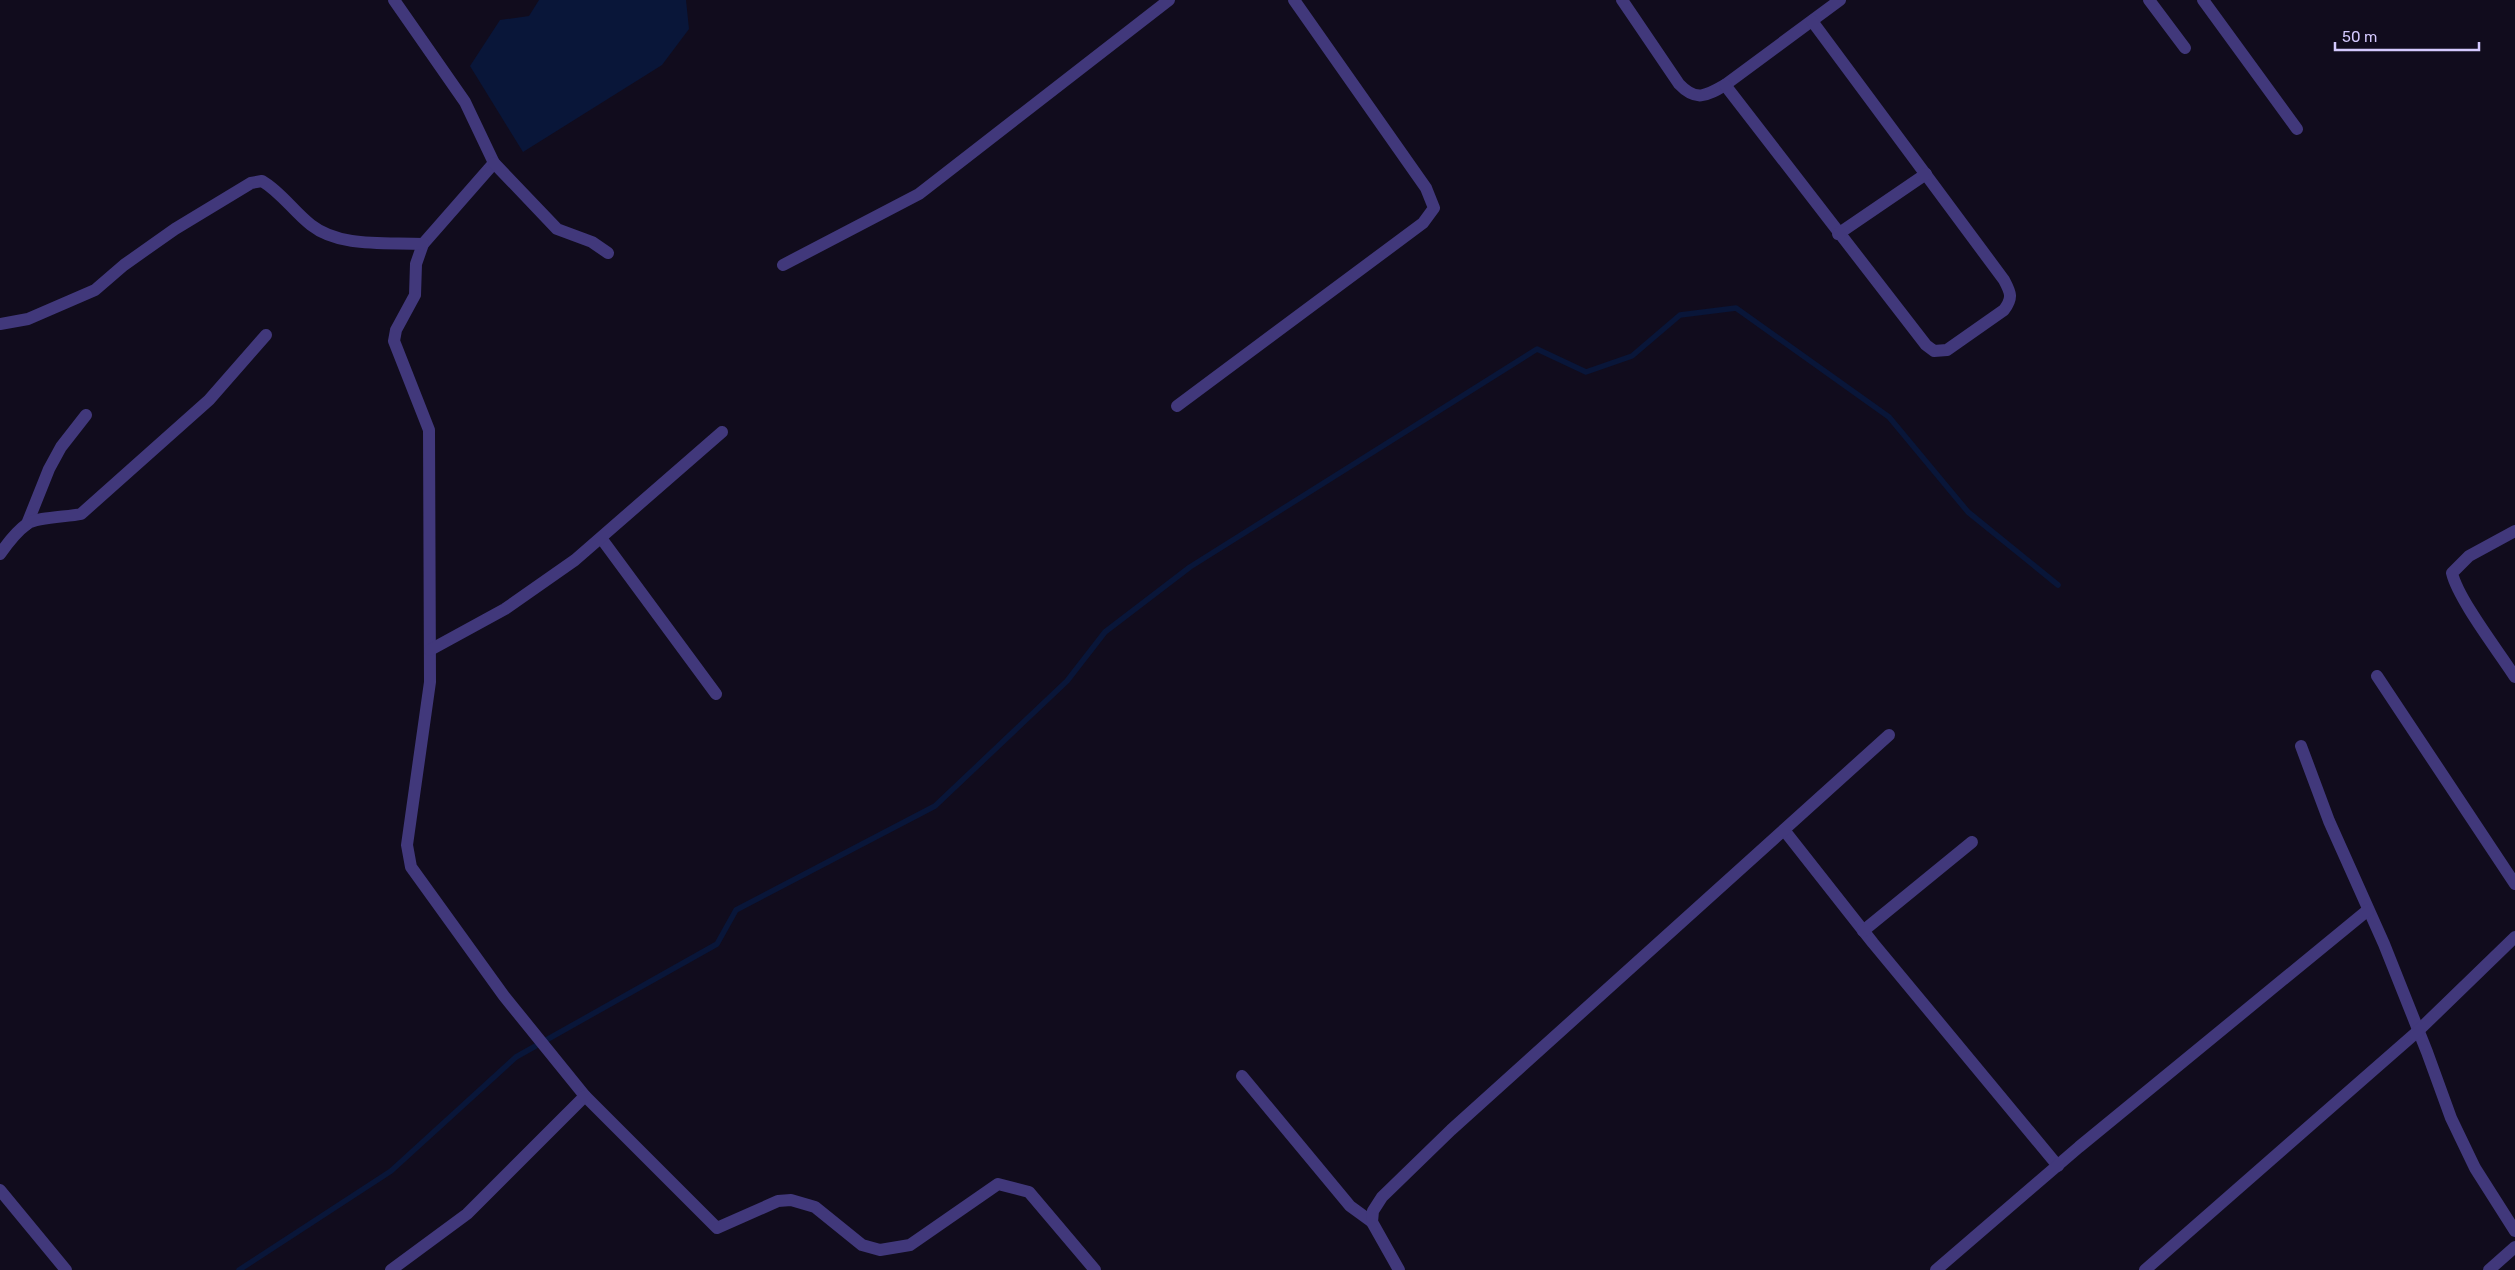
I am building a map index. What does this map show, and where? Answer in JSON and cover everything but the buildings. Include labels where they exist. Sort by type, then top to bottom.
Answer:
[{"type":"street","points":[[394,0],[465,102],[494,163],[557,229],[592,242],[608,254]]},
{"type":"street","points":[[1177,406],[1423,223],[1434,208],[1426,188],[1294,0]]},
{"type":"street","points":[[1622,0],[1679,84],[1688,93],[1708,95],[1840,0]]},
{"type":"street","points":[[2149,0],[2185,48]]},
{"type":"street","points":[[2203,0],[2298,128]]},
{"type":"street","points":[[783,265],[919,194],[1166,1]]},
{"type":"street","points":[[1725,84],[1838,234],[1926,346],[1934,351],[1947,350],[2004,310],[2010,301],[2011,292],[2004,280],[1812,21]]},
{"type":"street","points":[[494,163],[423,244],[416,264],[415,295],[396,330],[394,341],[429,430],[430,682],[407,845],[411,867],[504,996],[585,1096],[717,1228],[778,1201],[792,1200],[815,1207],[862,1245],[880,1250],[910,1245],[998,1184],[1029,1192],[1096,1270]]},
{"type":"street","points":[[1838,234],[1926,174]]},
{"type":"street","points":[[0,324],[28,319],[95,290],[124,265],[175,229],[251,183],[262,181],[270,186],[311,225],[326,236],[348,240],[423,244]]},
{"type":"street","points":[[28,524],[43,518],[58,519],[82,514],[209,400],[266,335]]},
{"type":"street","points":[[0,554],[28,524],[49,469],[61,447],[86,414]]},
{"type":"street","points":[[430,650],[505,608],[575,560],[722,432]]},
{"type":"street","points":[[2515,531],[2469,556],[2452,573],[2454,581],[2473,613],[2515,677]]},
{"type":"street","points":[[601,538],[716,694]]},
{"type":"street","points":[[2377,676],[2515,884]]},
{"type":"street","points":[[1372,1222],[1373,1211],[1382,1198],[1451,1130],[1889,735]]},
{"type":"street","points":[[2301,746],[2329,821],[2418,1031],[2451,1118],[2475,1168],[2515,1232]]},
{"type":"street","points":[[1784,830],[1863,931],[2058,1166]]},
{"type":"street","points":[[1863,931],[1972,842]]},
{"type":"street","points":[[1936,1270],[2058,1166],[2368,910]]},
{"type":"street","points":[[2145,1270],[2418,1031],[2515,937]]},
{"type":"street","points":[[1242,1076],[1350,1206],[1372,1222],[1399,1270]]},
{"type":"street","points":[[390,1270],[467,1214],[585,1096]]},
{"type":"street","points":[[0,1190],[66,1270]]},
{"type":"street","points":[[2489,1270],[2515,1247]]},
{"type":"water","points":[[539,0],[686,0],[689,29],[662,65],[523,152],[470,66],[500,20],[529,16]]},
{"type":"waterway","points":[[239,1270],[391,1171],[516,1057],[717,944],[736,910],[935,806],[1067,681],[1105,632],[1190,567],[1537,349],[1586,372],[1632,356],[1680,315],[1736,308],[1889,417],[1968,512],[2058,585]]}]
